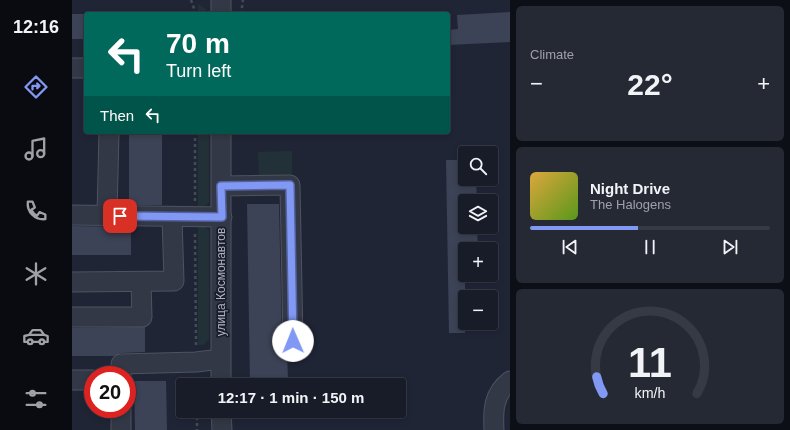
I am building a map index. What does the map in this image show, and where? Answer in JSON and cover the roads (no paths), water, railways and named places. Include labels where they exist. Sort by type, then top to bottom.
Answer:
[{"type":"street","points":[[221,0],[221,12]]},
{"type":"street","points":[[72,68],[84,68]]},
{"type":"street","points":[[108,216],[109,134]]},
{"type":"street","name":"улица Космонавтов","points":[[221,134],[221,378]]},
{"type":"street","points":[[221,186],[290,185],[293,341]]},
{"type":"street","points":[[72,215],[222,217]]},
{"type":"street","points":[[72,282],[174,281],[172,217]]},
{"type":"street","points":[[72,317],[142,317],[141,282]]},
{"type":"street","points":[[121,366],[121,364],[221,360]]},
{"type":"street","points":[[72,380],[84,380]]},
{"type":"street","points":[[494,430],[493,407],[498,394],[510,381]]},
{"type":"street","points":[[121,418],[121,430]]},
{"type":"street","points":[[221,418],[222,430]]}]
